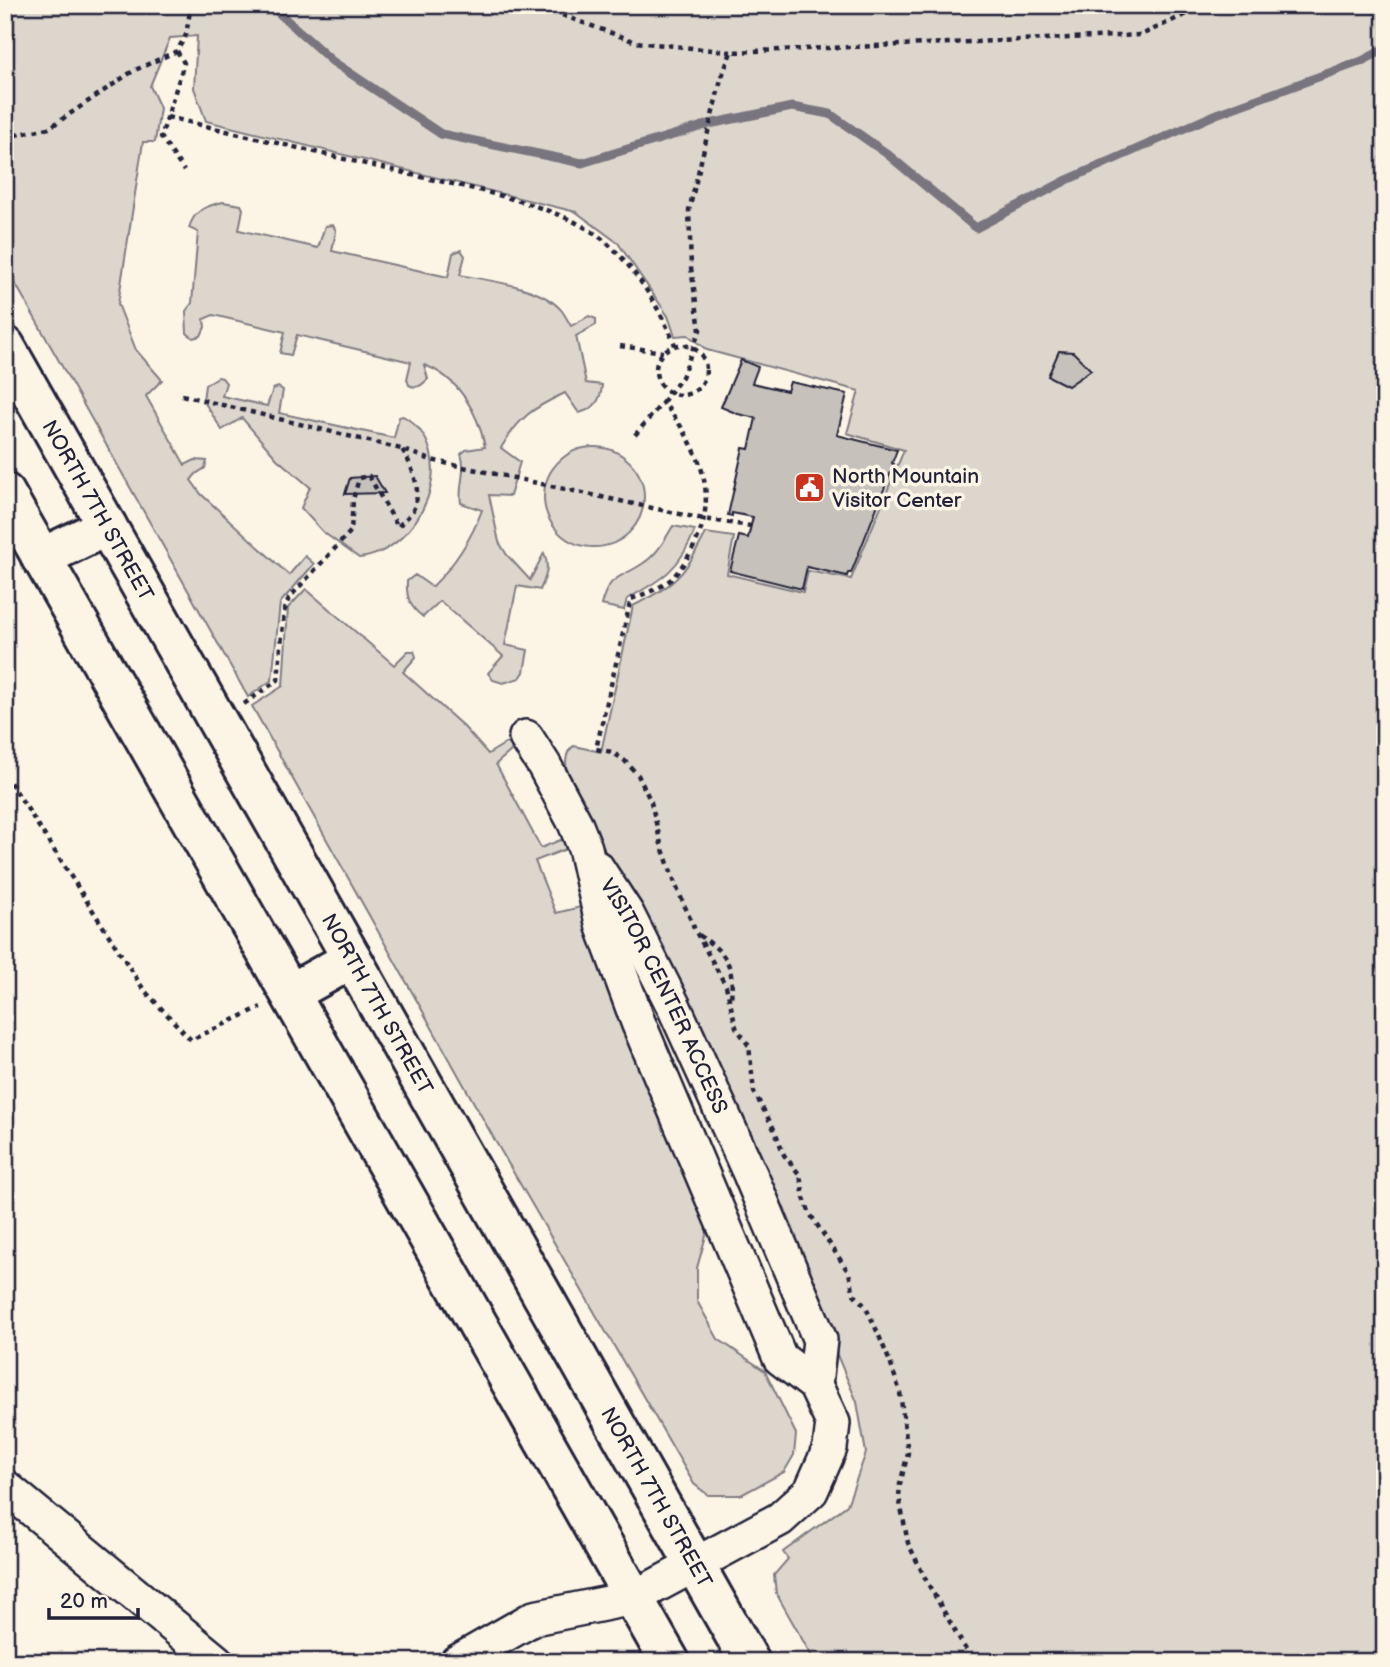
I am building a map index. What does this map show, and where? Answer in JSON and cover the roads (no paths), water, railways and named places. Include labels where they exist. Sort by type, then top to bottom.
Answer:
[{"type":"main road","name":"NORTH 7TH STREET","points":[[5,346],[750,1662]]},
{"type":"main road","points":[[5,493],[670,1662]]},
{"type":"main road","points":[[41,558],[107,526]]},
{"type":"main road","points":[[290,993],[352,959]]},
{"type":"lane","points":[[526,737],[550,777],[585,848]]},
{"type":"lane","name":"VISITOR CENTER ACCESS","points":[[457,1662],[534,1618],[633,1598],[780,1518],[811,1491],[830,1448],[832,1423],[815,1385],[780,1358],[638,1022],[603,928],[585,848]]},
{"type":"lane","name":"VISITOR CENTER ACCESS","points":[[585,848],[633,926],[674,1007],[751,1174],[820,1340],[815,1385]]},
{"type":"lane","points":[[5,1487],[217,1662]]},
{"type":"waterway","points":[[270,5],[332,61],[441,134],[582,163],[709,124],[792,107],[830,114],[886,153],[976,228],[1067,180],[1219,113],[1362,61],[1385,49]]},
{"type":"place","name":"North Mountain Visitor Center","points":[[809,488]]}]
